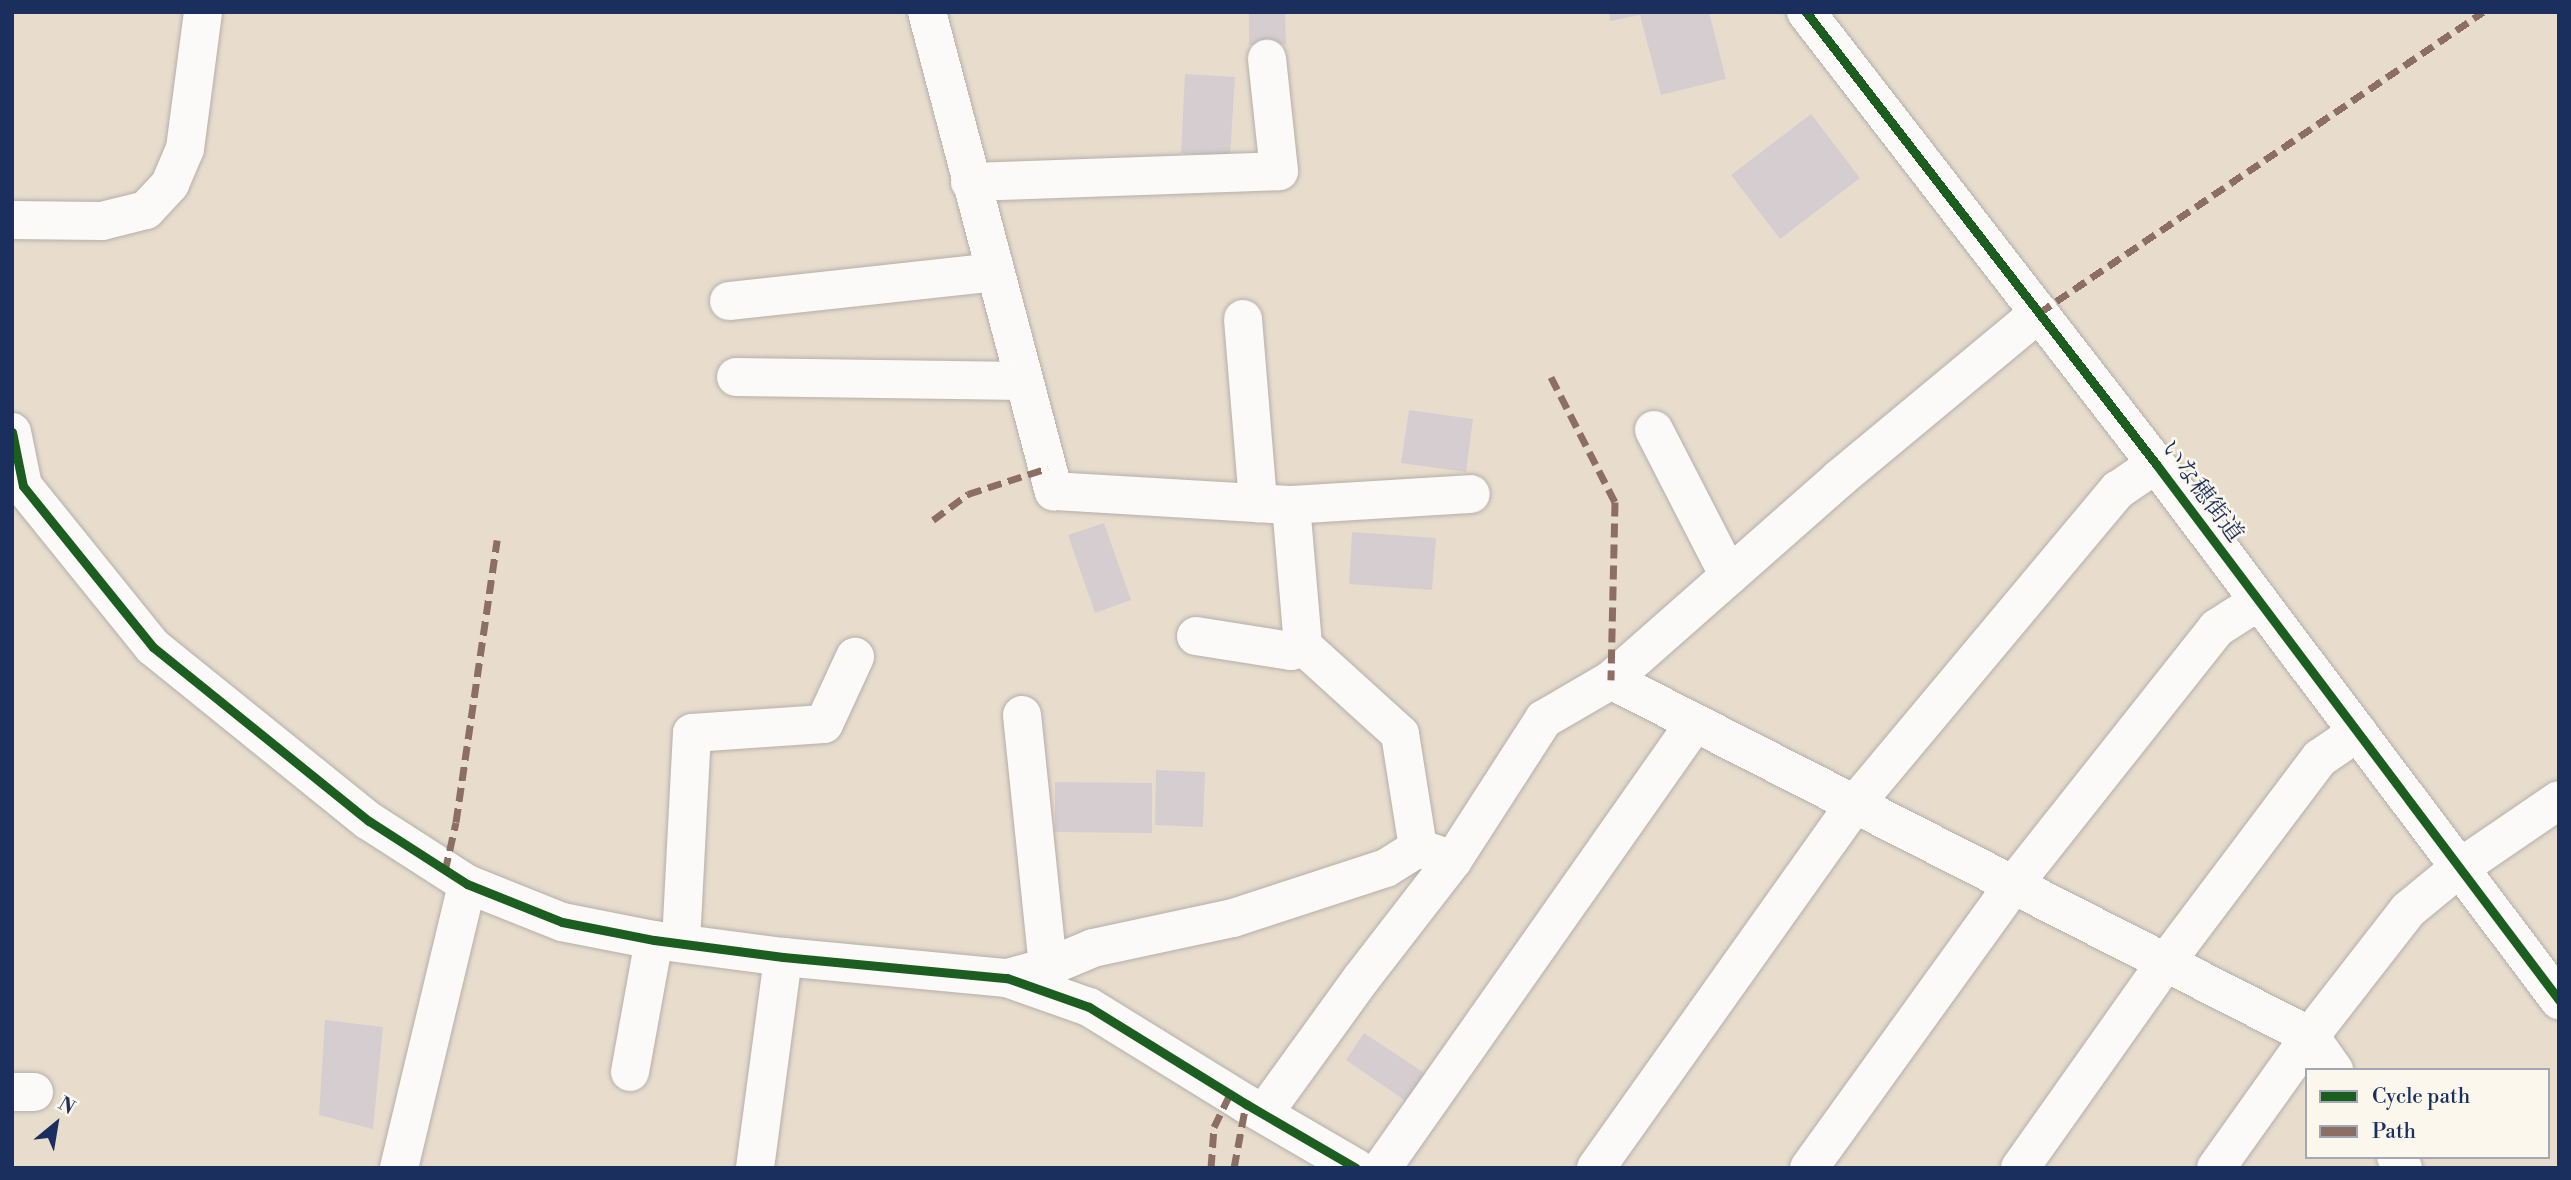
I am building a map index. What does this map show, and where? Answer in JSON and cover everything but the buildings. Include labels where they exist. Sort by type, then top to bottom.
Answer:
[{"type":"street","points":[[12,220],[102,222],[146,210],[170,184],[185,149],[203,12]]},
{"type":"street","points":[[927,12],[1054,491],[1275,504],[1471,494]]},
{"type":"street","name":"いな穂街道","points":[[1806,12],[2156,464],[2559,1000]]},
{"type":"street","points":[[970,182],[1279,171],[1267,58]]},
{"type":"street","points":[[729,301],[995,272]]},
{"type":"street","points":[[1264,1113],[1361,979],[1435,854],[1544,719],[1611,680],[1840,478],[2039,313]]},
{"type":"street","points":[[1243,319],[1303,646],[1400,734],[1435,854]]},
{"type":"street","points":[[736,377],[1024,381]]},
{"type":"street","points":[[1654,430],[1729,576]]},
{"type":"street","points":[[12,432],[17,485],[153,647],[369,821],[467,884],[562,922],[667,941],[783,957],[1007,978],[1089,1007],[1356,1168]]},
{"type":"street","points":[[1596,1168],[1855,804],[2118,491],[2156,464]]},
{"type":"street","points":[[1809,1168],[2014,884],[2217,628],[2259,601]]},
{"type":"street","points":[[1196,636],[1291,651],[1303,646]]},
{"type":"street","points":[[630,1072],[667,941],[692,733],[824,724],[855,657]]},
{"type":"street","points":[[1611,680],[2310,1036],[2333,1068]]},
{"type":"street","points":[[1022,715],[1048,967]]},
{"type":"street","points":[[1382,1168],[1694,724]]},
{"type":"street","points":[[2020,1168],[2166,962],[2320,758],[2358,732]]},
{"type":"street","points":[[2216,1168],[2310,1036],[2408,910],[2458,869],[2559,800]]},
{"type":"street","points":[[1007,978],[1048,967],[1093,947],[1246,914],[1435,854]]},
{"type":"street","points":[[399,1168],[467,884]]},
{"type":"street","points":[[755,1168],[783,957]]},
{"type":"marked path","points":[[2039,313],[2483,12]]},
{"type":"marked path","points":[[1551,377],[1615,502],[1611,680]]},
{"type":"marked path","points":[[933,520],[968,494],[1048,468]]},
{"type":"marked path","points":[[445,871],[456,822],[497,540]]},
{"type":"marked path","points":[[1211,1168],[1214,1127],[1230,1094]]},
{"type":"marked path","points":[[1234,1168],[1246,1104]]},
{"type":"cycle path","points":[[1806,12],[2156,464],[2559,1000]]},
{"type":"cycle path","points":[[12,432],[23,486],[153,647],[369,821],[467,884],[562,922],[654,940],[783,957],[1007,978],[1089,1007],[1356,1168]]}]
